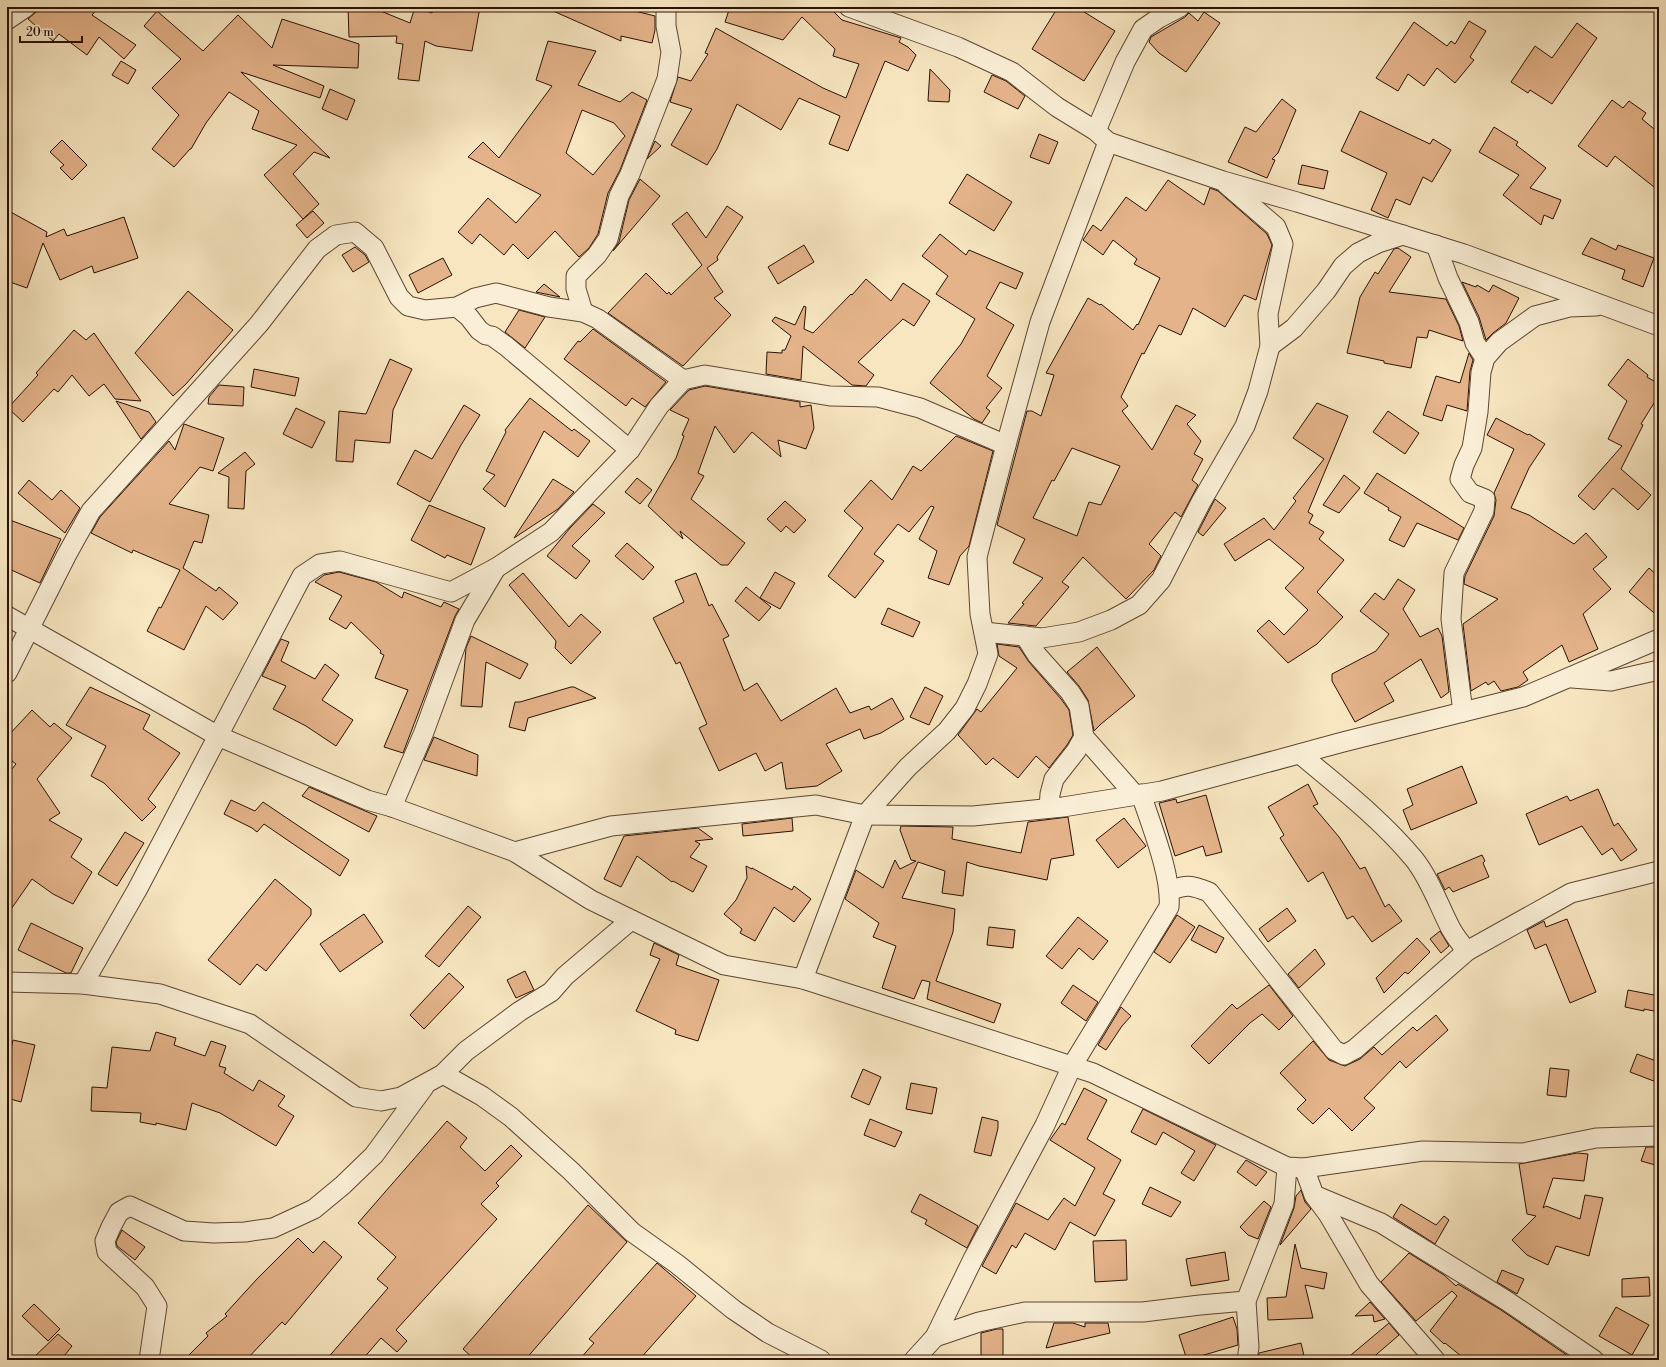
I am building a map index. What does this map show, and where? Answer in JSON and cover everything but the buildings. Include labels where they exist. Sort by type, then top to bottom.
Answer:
[{"type":"street","points":[[7,20],[26,7]]},
{"type":"street","points":[[583,312],[576,289],[576,276],[597,255],[608,239],[619,196],[630,174],[667,78],[672,52],[666,26],[666,7]]},
{"type":"street","points":[[849,7],[958,47],[1012,72],[1057,107],[1102,137],[1224,181],[1436,245],[1659,326]]},
{"type":"street","points":[[803,979],[865,815],[908,767],[947,731],[965,708],[977,684],[988,654],[980,614],[977,557],[1040,322],[1102,137],[1125,62],[1143,30],[1159,18],[1180,7]]},
{"type":"street","points":[[984,632],[1042,638],[1079,632],[1111,620],[1139,605],[1161,580],[1194,515],[1244,426],[1258,392],[1270,346],[1268,314],[1283,244],[1276,227],[1224,181]]},
{"type":"street","points":[[7,673],[66,556],[91,511],[254,329],[317,250],[336,235],[354,232],[374,248],[399,297],[408,306],[426,310],[457,307],[475,298],[496,292],[549,307],[583,312],[598,319],[683,380]]},
{"type":"street","points":[[1270,346],[1294,328],[1326,291],[1343,266],[1358,252],[1402,235]]},
{"type":"street","points":[[1436,245],[1448,278],[1467,316],[1475,343],[1485,358]]},
{"type":"street","points":[[1463,712],[1451,619],[1454,573],[1484,511],[1484,499],[1470,493],[1460,479],[1464,464],[1472,448],[1478,412],[1481,372],[1485,358],[1498,342],[1535,316],[1570,307],[1605,306]]},
{"type":"street","points":[[457,307],[469,317],[479,330],[486,335],[492,336],[506,346],[630,450]]},
{"type":"street","points":[[83,984],[137,890],[302,576],[320,564],[340,561],[451,592],[496,568],[551,532],[630,450],[658,406],[683,380],[704,375],[830,396],[878,396],[920,408],[1006,445]]},
{"type":"street","points":[[392,807],[424,732],[465,620],[496,568]]},
{"type":"street","points":[[7,616],[218,736],[368,800],[392,807],[515,852],[591,900],[724,965],[803,979],[1092,1073],[1295,1168],[1331,1220],[1369,1284],[1435,1360]]},
{"type":"street","points":[[914,1360],[935,1337],[973,1258],[1045,1125],[1072,1066],[1169,907],[1169,891],[1164,868],[1138,795],[1084,737],[1078,706],[1070,692],[1037,655],[1025,636]]},
{"type":"street","points":[[515,852],[611,826],[816,805],[865,815],[973,816],[1049,808],[1162,791],[1522,697],[1659,639]]},
{"type":"street","points":[[1568,677],[1611,681],[1659,670]]},
{"type":"street","points":[[1049,808],[1050,794],[1054,779],[1076,751],[1084,737]]},
{"type":"street","points":[[1300,754],[1351,797],[1415,860],[1436,896],[1452,929],[1466,951]]},
{"type":"street","points":[[1169,891],[1184,885],[1198,887],[1209,892],[1334,1050],[1344,1055],[1355,1049],[1466,951],[1571,893],[1659,871]]},
{"type":"street","points":[[149,1360],[157,1306],[145,1287],[107,1252],[105,1241],[119,1212],[130,1206],[184,1231],[229,1232],[274,1228],[314,1209],[343,1185],[374,1155],[435,1079],[466,1051],[520,1011],[550,992],[565,976],[631,920]]},
{"type":"street","points":[[7,982],[83,984],[160,994],[250,1024],[356,1097],[381,1101],[401,1097],[435,1079],[482,1096],[511,1117],[571,1171],[632,1232],[677,1264],[734,1310],[768,1333],[821,1360]]},
{"type":"street","points":[[1295,1168],[1423,1151],[1523,1153],[1596,1138],[1659,1136]]},
{"type":"street","points":[[1246,1360],[1249,1347],[1246,1301],[1284,1204],[1295,1168]]},
{"type":"street","points":[[1314,1195],[1381,1223],[1507,1301],[1594,1360]]},
{"type":"street","points":[[935,1337],[979,1322],[1025,1312],[1143,1312],[1246,1301]]}]
